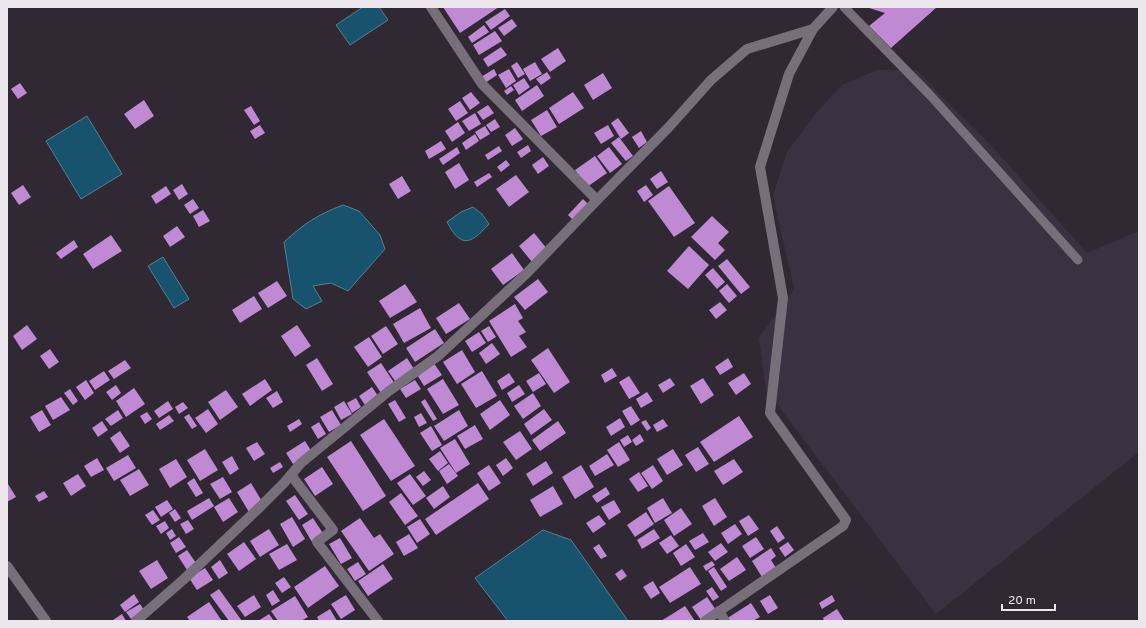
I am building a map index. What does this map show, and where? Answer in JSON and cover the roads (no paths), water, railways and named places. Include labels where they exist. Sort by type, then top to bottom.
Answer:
[{"type":"street","points":[[431,7],[482,84],[597,200]]},
{"type":"street","points":[[705,621],[800,557],[843,526],[846,520],[770,413],[783,298],[760,167],[789,74],[813,29],[833,7]]},
{"type":"street","points":[[136,621],[183,580],[261,506],[301,463],[346,425],[389,391],[438,356],[468,330],[527,274],[669,127],[711,80],[747,49],[813,29]]},
{"type":"street","points":[[291,475],[333,530],[317,542],[378,621]]},
{"type":"street","points":[[7,566],[46,621]]},
{"type":"street","points":[[719,611],[725,621]]},
{"type":"lane","points":[[844,7],[930,95],[1078,260]]},
{"type":"water","points":[[363,7],[379,7],[388,20],[350,45],[336,25]]},
{"type":"water","points":[[87,116],[122,174],[81,199],[46,141]]},
{"type":"water","points":[[343,205],[359,211],[380,235],[385,249],[348,291],[331,283],[313,286],[322,301],[306,309],[293,299],[284,242],[312,220]]},
{"type":"water","points":[[473,207],[482,214],[489,224],[477,236],[466,241],[462,240],[452,231],[447,222],[461,212]]},
{"type":"water","points":[[163,257],[189,299],[174,308],[148,266]]},
{"type":"water","points":[[543,530],[571,540],[628,621],[508,621],[475,578]]}]
